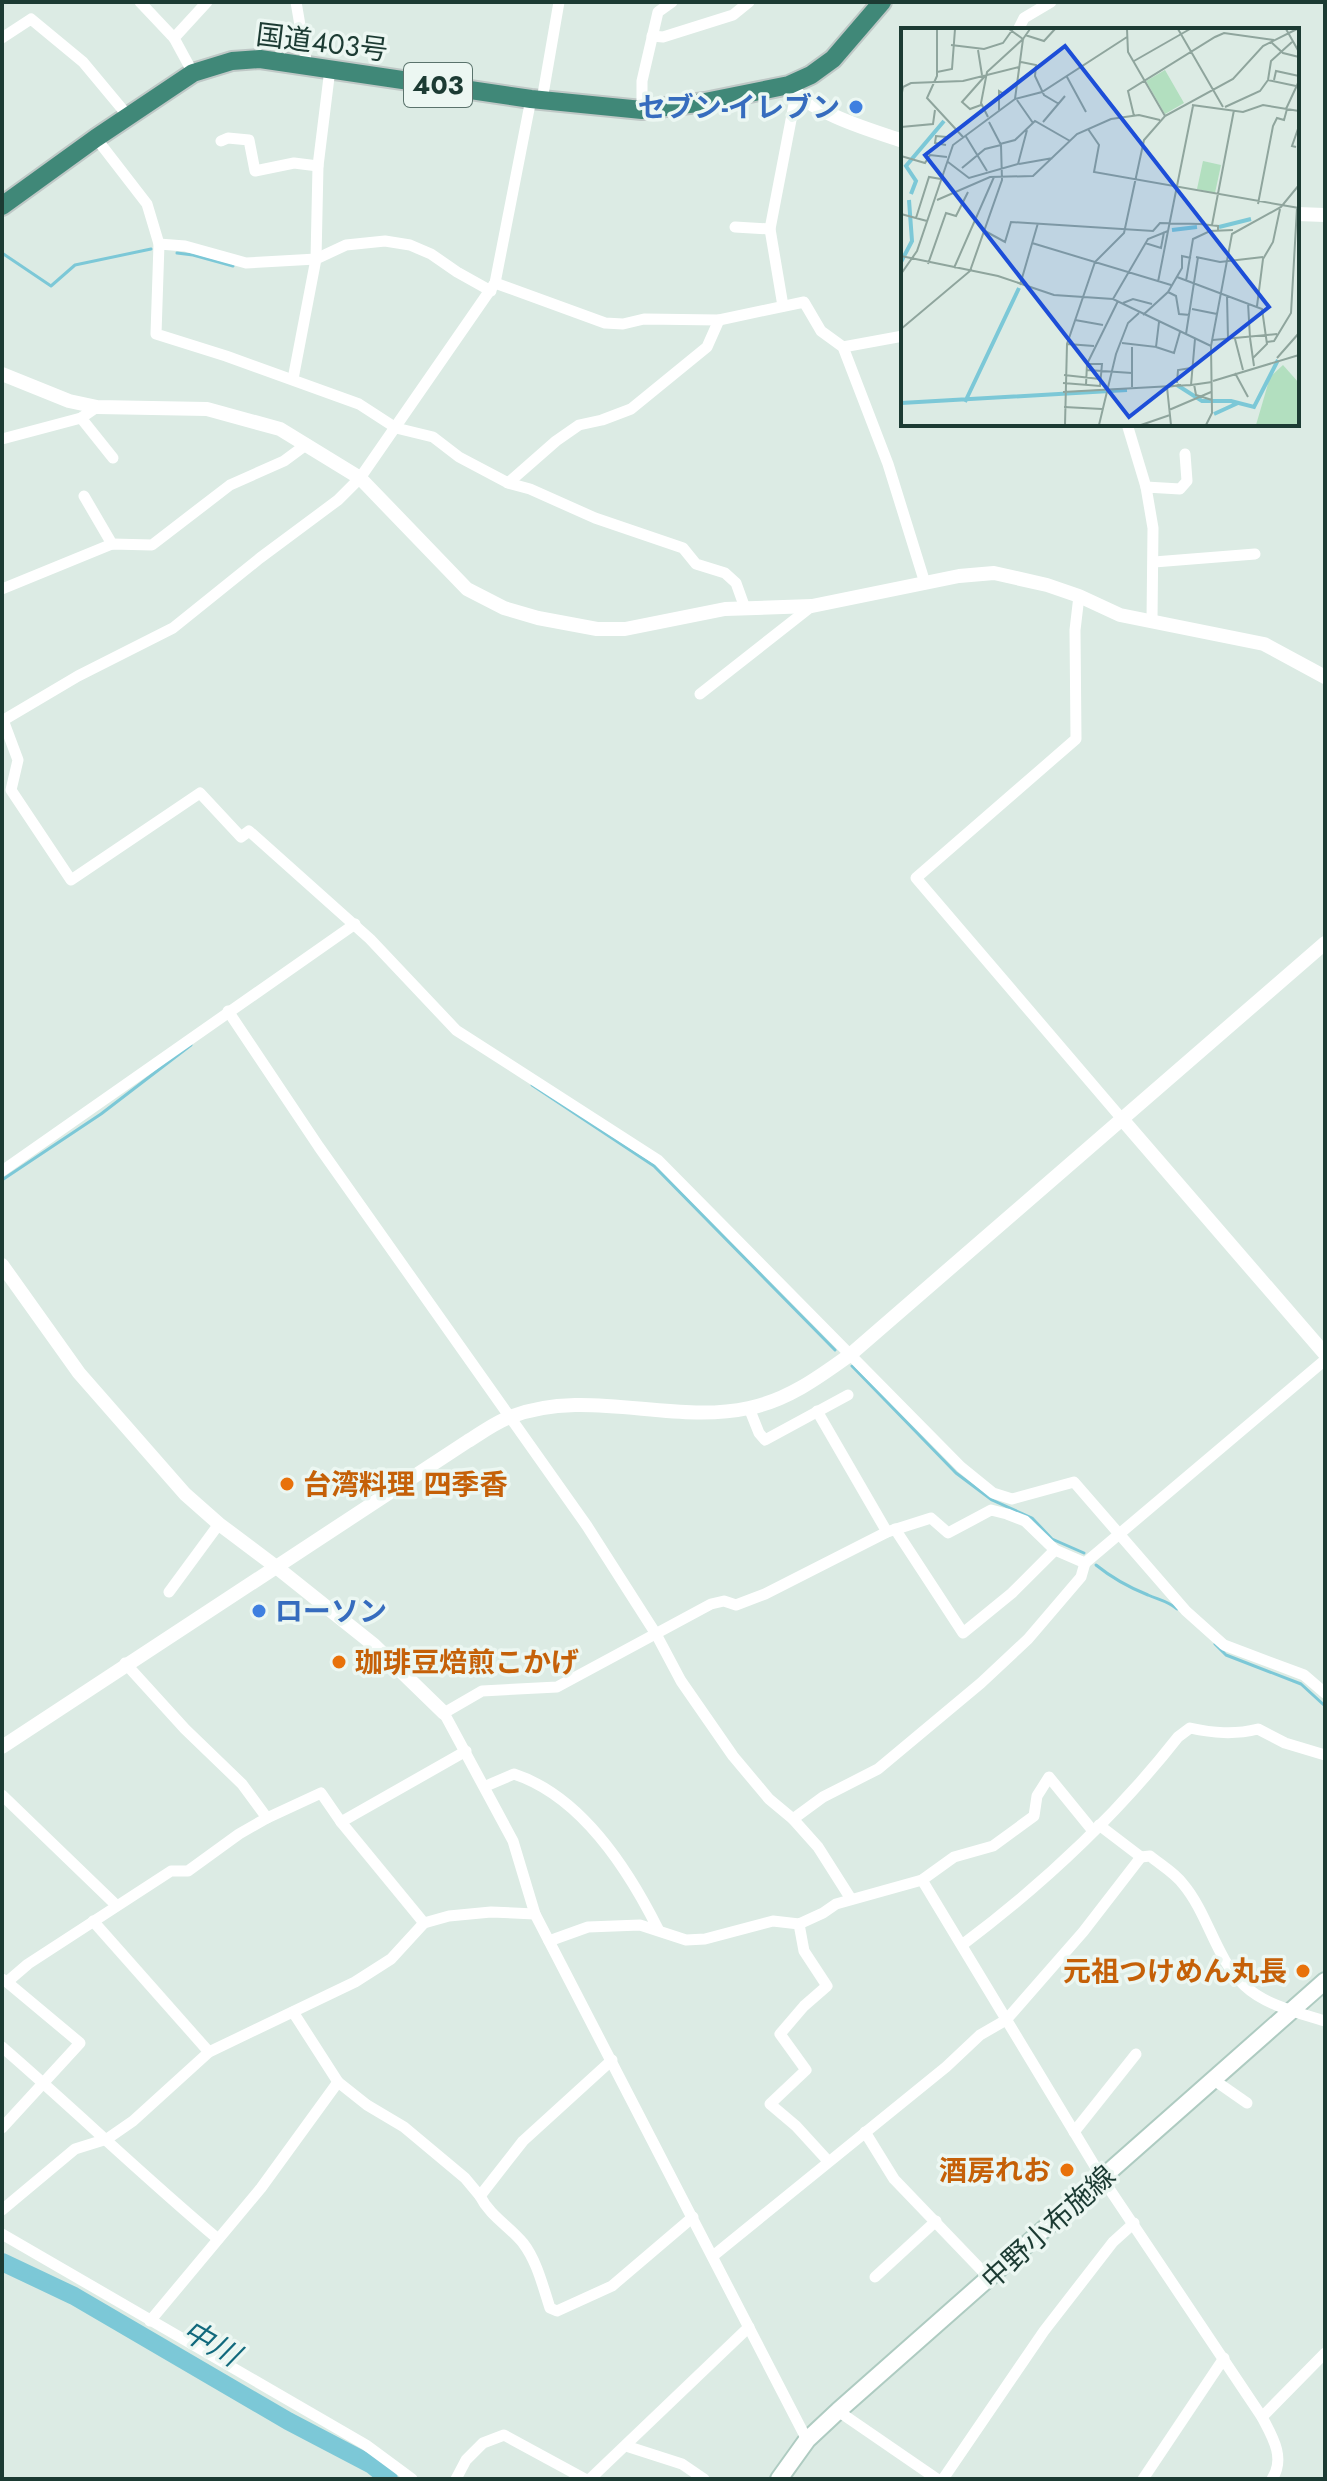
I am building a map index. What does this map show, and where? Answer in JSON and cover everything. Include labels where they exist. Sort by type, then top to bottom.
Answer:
[{"type":"highway","name":"国道403号","points":[[2,206],[193,73],[232,61],[260,59],[537,99],[642,110],[792,89],[833,59],[882,2]]},
{"type":"main road","name":"中野小布施線","points":[[779,2479],[807,2440],[838,2411],[1325,1981]]},
{"type":"street","points":[[140,2],[174,38],[193,73]]},
{"type":"street","points":[[174,38],[207,2]]},
{"type":"street","points":[[296,2],[307,66]]},
{"type":"street","points":[[559,2],[493,287],[396,428],[360,478],[338,500],[173,628],[78,676],[3,720],[18,760],[11,790],[71,880],[200,793],[241,837],[249,831],[355,924],[456,1030],[658,1160],[961,1467],[993,1493],[1012,1499],[1074,1482],[1186,1611],[1224,1645],[1304,1675],[1325,1693]]},
{"type":"street","points":[[642,110],[642,81],[658,12],[672,2]]},
{"type":"street","points":[[652,36],[663,37],[733,15],[749,2]]},
{"type":"street","points":[[1019,28],[1024,18],[1051,2]]},
{"type":"street","points":[[2,38],[31,19],[83,62],[128,116]]},
{"type":"street","points":[[293,379],[316,259],[318,166],[330,69]]},
{"type":"street","points":[[783,306],[770,229],[792,89],[853,125],[901,140]]},
{"type":"street","points":[[96,138],[147,204],[159,244],[156,334],[359,404],[396,428],[433,437],[459,457],[508,483],[530,489],[595,518],[683,548],[696,564],[725,573],[736,583],[745,608]]},
{"type":"street","points":[[221,141],[228,138],[249,140],[255,171],[294,163],[318,166]]},
{"type":"street","points":[[1299,214],[1325,215]]},
{"type":"street","points":[[735,227],[770,229]]},
{"type":"street","points":[[159,244],[185,246],[246,263],[316,259],[346,245],[385,241],[410,245],[431,254],[457,272],[493,287],[605,323],[623,324],[644,319],[719,320],[804,302],[821,331],[843,347],[888,464],[925,583]]},
{"type":"street","points":[[508,483],[579,425],[631,409],[707,347],[719,320]]},
{"type":"street","points":[[843,347],[901,336]]},
{"type":"street","points":[[2,374],[69,401],[97,407],[207,409],[280,429],[360,478],[453,578],[480,598],[538,618],[597,629],[625,629],[668,618],[745,608],[812,606],[959,576],[994,573],[1047,585],[1120,615],[1264,644],[1325,677]]},
{"type":"street","points":[[2,439],[81,418],[97,407]]},
{"type":"street","points":[[81,418],[113,458]]},
{"type":"street","points":[[1128,426],[1146,487],[1153,528],[1152,620]]},
{"type":"street","points":[[2,589],[112,544],[152,545],[230,485],[284,461],[307,444]]},
{"type":"street","points":[[1146,487],[1180,489],[1187,481],[1185,454]]},
{"type":"street","points":[[84,496],[112,544]]},
{"type":"street","points":[[1154,562],[1255,554]]},
{"type":"street","points":[[793,1819],[823,1797],[878,1769],[981,1683],[1028,1639],[1081,1577],[1085,1563],[1325,1357],[916,878],[1076,739],[1075,630],[1079,596]]},
{"type":"street","points":[[700,694],[812,606]]},
{"type":"street","points":[[2,1171],[355,924]]},
{"type":"street","points":[[2,1747],[125,1663],[510,1417],[550,1408],[613,1405],[703,1414],[749,1408],[792,1394],[851,1354],[1325,943]]},
{"type":"street","points":[[228,1011],[319,1147],[587,1526],[656,1634],[681,1681],[733,1756],[769,1799],[793,1819],[818,1847],[851,1899]]},
{"type":"street","points":[[2,1265],[61,1349],[185,1494],[374,1645],[444,1713],[513,1841],[535,1914],[807,2440]]},
{"type":"street","points":[[749,1408],[765,1440],[848,1395]]},
{"type":"street","points":[[817,1411],[891,1531],[963,1633],[1012,1593],[1055,1550]]},
{"type":"street","points":[[444,1713],[482,1691],[557,1687],[711,1604],[724,1601],[736,1605],[765,1594],[891,1531],[931,1518],[948,1533],[991,1510],[1025,1521],[1055,1550],[1085,1563]]},
{"type":"street","points":[[169,1592],[219,1524]]},
{"type":"street","points":[[125,1663],[185,1729],[242,1784],[267,1818]]},
{"type":"street","points":[[962,1945],[1041,1883],[1096,1828],[1178,1737],[1190,1728],[1213,1733],[1258,1729],[1285,1743],[1325,1755]]},
{"type":"street","points":[[341,1822],[466,1751]]},
{"type":"street","points":[[486,1786],[514,1774],[527,1778],[568,1805],[640,1893],[658,1929]]},
{"type":"street","points":[[549,1941],[588,1927],[640,1925],[686,1940],[705,1939],[773,1921],[799,1924],[851,1899],[922,1880],[954,1857],[993,1846],[1034,1816],[1037,1796],[1049,1777],[1096,1828],[1141,1857],[1150,1856],[1183,1883],[1220,1953],[1244,1986],[1291,2011],[1325,2021]]},
{"type":"street","points":[[3,2125],[80,2043],[4,1980],[171,1871],[188,1871],[267,1818],[321,1793],[424,1923]]},
{"type":"street","points":[[2,1795],[116,1905]]},
{"type":"street","points":[[713,2256],[946,2067],[980,2035],[1006,2020],[1083,1932],[1141,1857]]},
{"type":"street","points":[[922,1880],[1102,2178],[1262,2417],[1279,2458],[1277,2472],[1272,2479]]},
{"type":"street","points":[[2,2210],[75,2149],[107,2139],[133,2121],[209,2052],[355,1982],[391,1959],[424,1923],[449,1916],[491,1912],[535,1914]]},
{"type":"street","points":[[93,1921],[209,2052]]},
{"type":"street","points":[[799,1924],[804,1951],[827,1986],[804,2006],[780,2034],[806,2070],[770,2104],[796,2126],[828,2161]]},
{"type":"street","points":[[293,2012],[338,2082],[367,2105],[404,2127],[465,2178],[487,2210],[523,2244],[535,2266],[550,2308],[557,2311],[612,2286],[693,2217]]},
{"type":"street","points":[[2,2047],[107,2139],[159,2190],[218,2239]]},
{"type":"street","points":[[1074,2132],[1136,2054]]},
{"type":"street","points":[[480,2196],[523,2141],[612,2060]]},
{"type":"street","points":[[1214,2080],[1247,2103]]},
{"type":"street","points":[[150,2321],[261,2188],[338,2082]]},
{"type":"street","points":[[865,2132],[894,2179],[990,2279]]},
{"type":"street","points":[[875,2277],[936,2221]]},
{"type":"street","points":[[838,2411],[940,2479],[1044,2331],[1113,2242],[1134,2223]]},
{"type":"street","points":[[2,2234],[366,2445],[412,2479]]},
{"type":"street","points":[[456,2479],[466,2460],[483,2443],[504,2435],[588,2479],[749,2327]]},
{"type":"street","points":[[1262,2417],[1325,2353]]},
{"type":"street","points":[[1143,2479],[1224,2358]]},
{"type":"street","points":[[626,2446],[682,2464],[704,2479]]},
{"type":"waterway","points":[[2,253],[51,286],[75,265],[151,249]]},
{"type":"waterway","points":[[177,253],[233,266]]},
{"type":"waterway","points":[[2,1180],[101,1114],[191,1045]]},
{"type":"waterway","points":[[532,1085],[654,1166],[835,1350]]},
{"type":"waterway","points":[[852,1366],[956,1473],[992,1500],[1032,1518],[1052,1539],[1084,1553]]},
{"type":"waterway","points":[[1096,1565],[1127,1585],[1177,1609]]},
{"type":"waterway","points":[[1215,1644],[1226,1655],[1301,1684],[1325,1706]]},
{"type":"waterway","name":"中川","points":[[2,2262],[74,2296],[288,2421],[372,2465],[389,2479]]},
{"type":"place","name":"セブン-イレブン","points":[[856,107]]},
{"type":"place","name":"台湾料理 四季香","points":[[287,1484]]},
{"type":"place","name":"ローソン","points":[[259,1611]]},
{"type":"place","name":"珈琲豆焙煎こかげ","points":[[339,1662]]},
{"type":"place","name":"元祖つけめん丸長","points":[[1303,1971]]},
{"type":"place","name":"酒房れお","points":[[1067,2170]]}]
